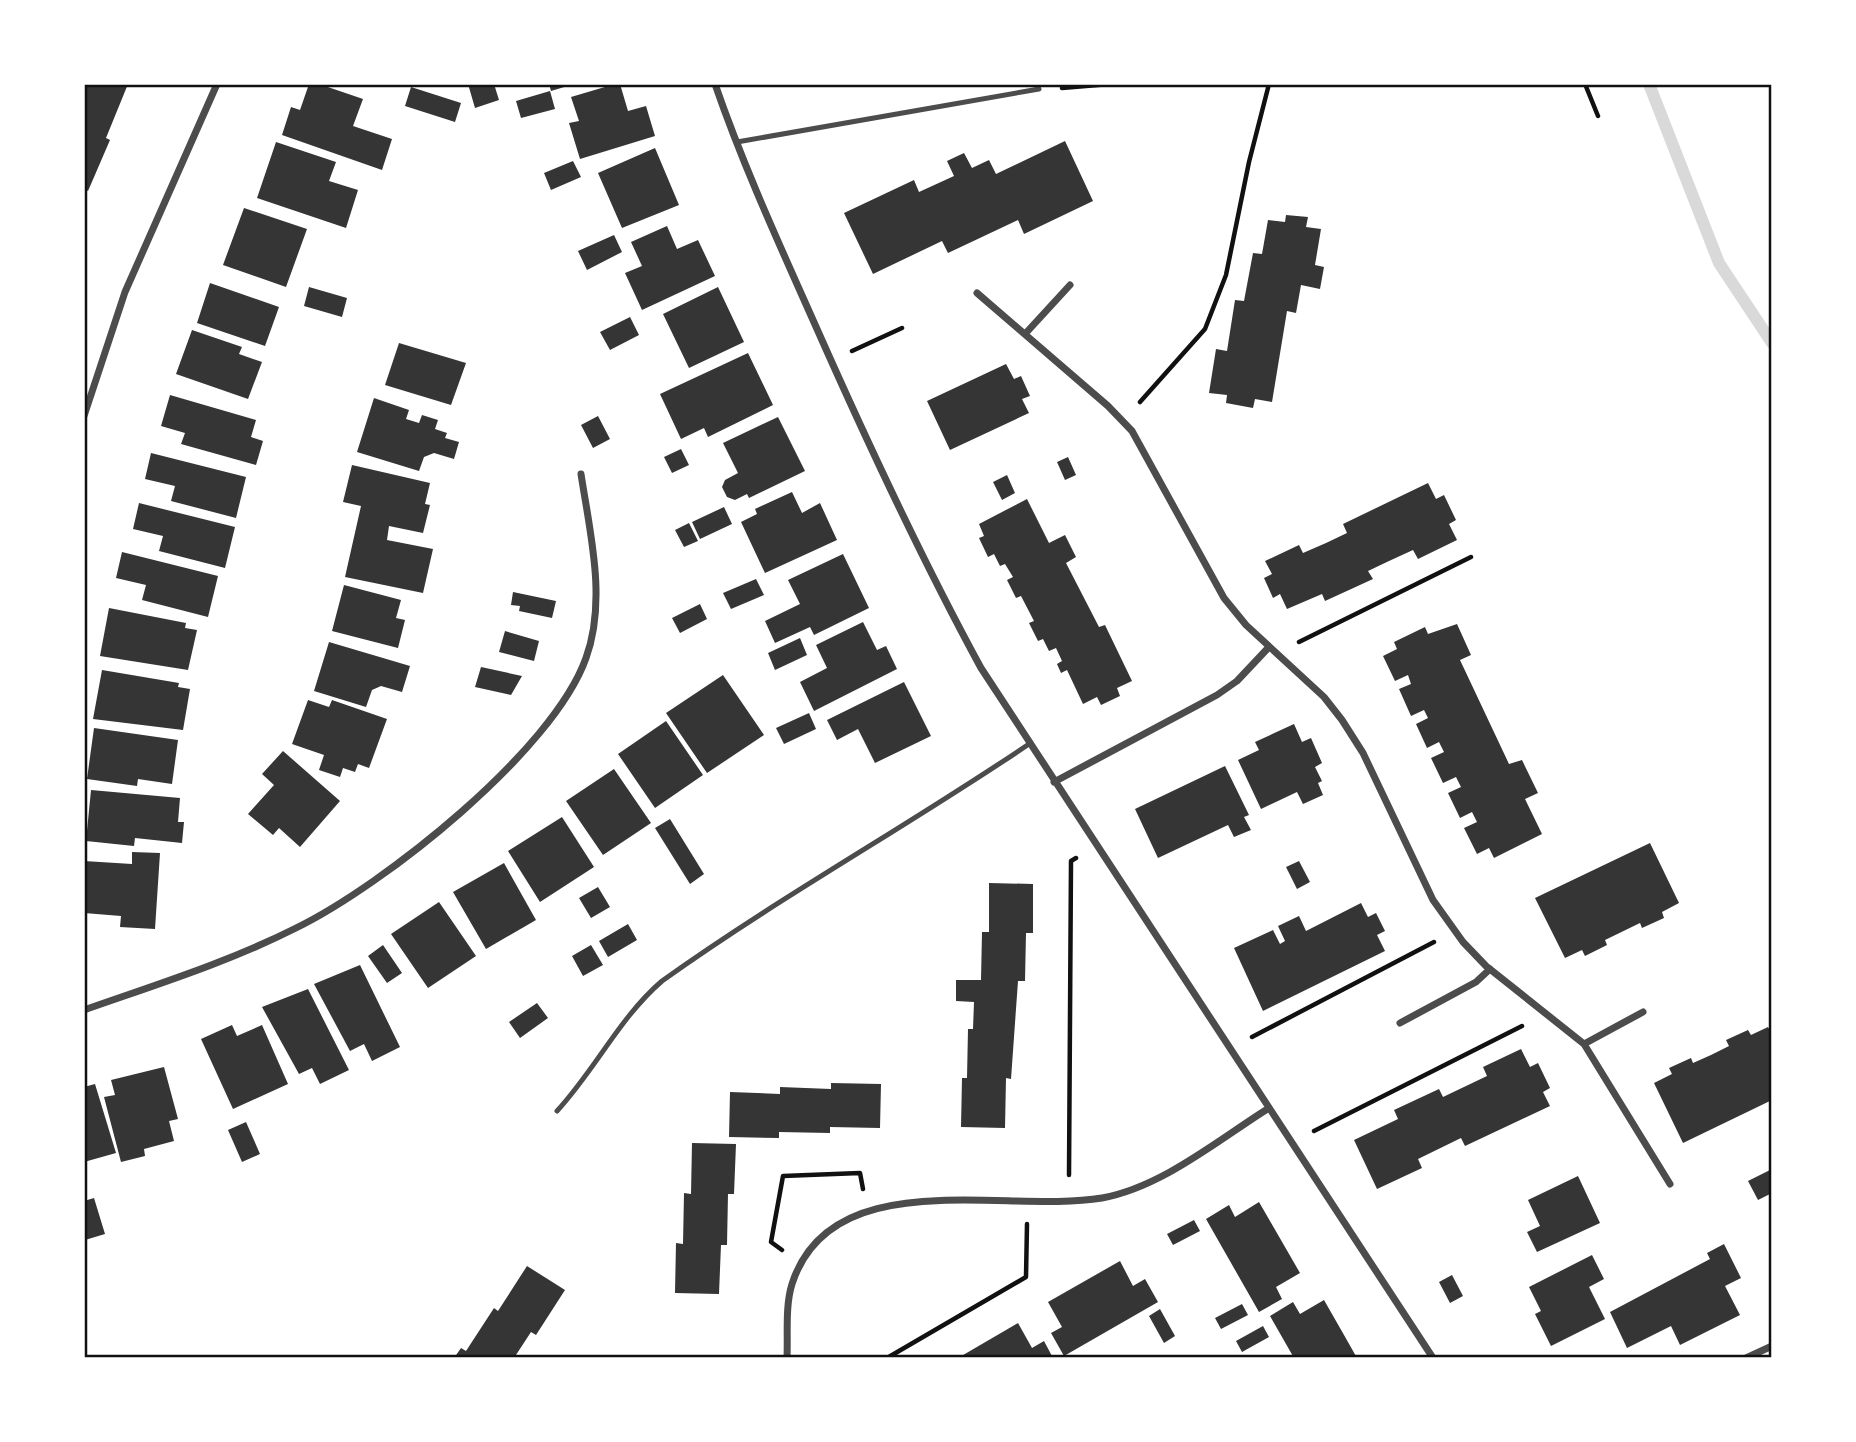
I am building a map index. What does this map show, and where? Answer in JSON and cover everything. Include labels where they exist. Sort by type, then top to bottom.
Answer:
[{"type":"street","points":[[84,416],[125,292],[217,84]]},
{"type":"street","points":[[715,84],[737,142],[831,361],[948,609],[1029,744],[1433,1358]]},
{"type":"street","points":[[1025,334],[1070,285]]},
{"type":"street","points":[[977,293],[1122,421],[1147,453],[1206,570],[1224,598],[1246,625],[1324,697],[1349,731],[1363,753],[1433,900],[1455,932],[1490,969],[1584,1044],[1670,1184]]},
{"type":"street","points":[[84,1010],[240,953],[336,907],[428,838],[482,793],[530,746],[564,702],[586,657],[595,613],[595,561],[581,474]]},
{"type":"street","points":[[1054,782],[1217,695],[1237,681],[1269,647]]},
{"type":"street","points":[[1400,1023],[1476,982],[1490,969]]},
{"type":"street","points":[[1584,1044],[1643,1012]]},
{"type":"street","points":[[787,1358],[791,1287],[801,1263],[814,1244],[834,1225],[868,1210],[910,1203],[1069,1201],[1103,1198],[1142,1186],[1269,1108]]},
{"type":"street","points":[[1746,1358],[1772,1346]]},
{"type":"lane","points":[[737,142],[1039,89]]},
{"type":"lane","points":[[557,1111],[581,1085],[640,1000],[662,981],[812,880],[922,815],[1029,744]]},
{"type":"path","points":[[1039,89],[1110,84]]},
{"type":"path","points":[[1122,421],[1205,329],[1226,275],[1249,162],[1269,84]]},
{"type":"path","points":[[1585,84],[1598,116]]},
{"type":"path","points":[[831,361],[902,328]]},
{"type":"path","points":[[1276,654],[1471,557]]},
{"type":"path","points":[[1069,1201],[1071,861],[1095,845]]},
{"type":"path","points":[[1230,1048],[1455,932]]},
{"type":"path","points":[[1292,1143],[1548,1013]]},
{"type":"path","points":[[801,1263],[771,1242],[783,1176],[860,1173],[868,1210]]},
{"type":"path","points":[[887,1358],[1026,1277],[1027,1202]]},
{"type":"building","points":[[84,84],[128,84],[106,138],[110,140],[88,191],[84,189]]},
{"type":"building","points":[[309,84],[319,84],[363,99],[353,126],[392,139],[382,170],[282,135],[291,107],[300,110]]},
{"type":"building","points":[[468,84],[494,84],[499,100],[475,108]]},
{"type":"building","points":[[549,84],[571,84],[571,85],[551,91]]},
{"type":"building","points":[[620,84],[628,111],[646,106],[655,136],[580,159],[569,123],[579,121],[571,97]]},
{"type":"building","points":[[411,87],[461,103],[455,122],[405,106]]},
{"type":"building","points":[[550,91],[555,109],[521,118],[516,101]]},
{"type":"building","points":[[1065,141],[1093,201],[1024,234],[1018,220],[948,253],[942,241],[873,274],[844,213],[914,180],[919,192],[954,176],[947,161],[964,153],[972,168],[989,160],[996,174]]},
{"type":"building","points":[[276,142],[336,162],[329,181],[358,190],[346,228],[257,198]]},
{"type":"building","points":[[655,148],[679,205],[622,228],[598,173]]},
{"type":"building","points":[[573,161],[581,177],[551,190],[544,173]]},
{"type":"building","points":[[244,208],[307,229],[286,287],[223,265]]},
{"type":"building","points":[[1286,215],[1308,217],[1306,227],[1321,229],[1315,265],[1324,267],[1320,289],[1301,285],[1296,313],[1287,311],[1272,402],[1255,399],[1253,408],[1226,403],[1227,395],[1209,393],[1216,349],[1227,351],[1235,300],[1244,301],[1253,253],[1262,254],[1268,220],[1285,222]]},
{"type":"building","points":[[667,226],[677,249],[698,240],[715,276],[642,310],[625,273],[642,266],[631,242]]},
{"type":"building","points":[[614,235],[622,252],[587,270],[578,251]]},
{"type":"building","points":[[210,283],[279,307],[265,346],[197,323]]},
{"type":"building","points":[[309,287],[347,298],[342,317],[304,306]]},
{"type":"building","points":[[718,287],[744,342],[689,368],[663,314]]},
{"type":"building","points":[[630,317],[639,335],[610,350],[600,332]]},
{"type":"building","points":[[192,330],[242,347],[239,354],[262,362],[248,399],[176,374]]},
{"type":"building","points":[[399,343],[466,363],[451,405],[385,385]]},
{"type":"building","points":[[748,353],[773,405],[708,437],[704,428],[681,439],[660,394]]},
{"type":"building","points":[[1006,364],[1014,379],[1021,376],[1030,396],[1022,399],[1029,413],[950,450],[927,401]]},
{"type":"building","points":[[170,395],[256,420],[251,437],[263,441],[256,465],[181,444],[185,433],[161,426]]},
{"type":"building","points":[[374,398],[409,410],[406,419],[419,423],[422,415],[438,420],[435,429],[447,433],[445,438],[459,442],[454,459],[434,453],[424,457],[419,471],[357,452]]},
{"type":"building","points":[[598,416],[610,439],[593,448],[581,425]]},
{"type":"building","points":[[778,417],[805,471],[749,498],[747,494],[735,500],[727,497],[722,487],[725,480],[738,473],[723,443]]},
{"type":"building","points":[[681,449],[689,465],[672,473],[664,457]]},
{"type":"building","points":[[151,453],[246,477],[236,518],[171,501],[175,486],[145,479]]},
{"type":"building","points":[[1068,457],[1076,475],[1065,480],[1057,462]]},
{"type":"building","points":[[352,465],[430,483],[425,504],[430,505],[423,533],[389,526],[387,540],[433,549],[423,593],[345,577],[361,506],[343,502]]},
{"type":"building","points":[[1007,475],[1015,493],[1002,500],[993,482]]},
{"type":"building","points":[[1428,483],[1436,499],[1444,495],[1456,520],[1449,524],[1457,540],[1418,559],[1413,550],[1389,561],[1368,571],[1373,579],[1325,601],[1322,594],[1287,609],[1280,594],[1273,598],[1264,578],[1272,574],[1265,561],[1299,545],[1303,553],[1347,533],[1343,524]]},
{"type":"building","points":[[792,492],[802,513],[820,503],[837,540],[765,573],[741,522],[757,514],[755,509]]},
{"type":"building","points":[[1027,499],[1049,543],[1065,535],[1076,557],[1066,563],[1099,627],[1105,625],[1132,681],[1117,688],[1120,696],[1101,705],[1097,697],[1083,704],[1067,670],[1061,673],[1057,664],[1062,661],[1056,648],[1049,651],[1043,639],[1038,641],[1029,623],[1034,621],[1021,596],[1016,598],[1007,580],[1013,577],[1005,564],[1000,566],[994,554],[988,557],[979,538],[984,536],[979,524]]},
{"type":"building","points":[[139,503],[235,527],[225,568],[159,551],[163,536],[133,529]]},
{"type":"building","points":[[724,507],[732,524],[700,539],[692,522]]},
{"type":"building","points":[[689,523],[698,541],[684,547],[675,530]]},
{"type":"building","points":[[122,552],[218,576],[208,617],[142,600],[146,585],[116,578]]},
{"type":"building","points":[[843,554],[869,608],[814,635],[810,627],[775,643],[765,621],[800,604],[788,580]]},
{"type":"building","points":[[756,579],[764,595],[731,609],[723,593]]},
{"type":"building","points":[[344,585],[401,600],[396,618],[405,620],[398,648],[332,631]]},
{"type":"building","points":[[513,592],[556,601],[552,618],[519,611],[520,606],[511,605]]},
{"type":"building","points":[[700,604],[707,619],[680,633],[672,618]]},
{"type":"building","points":[[109,608],[186,623],[185,628],[197,630],[188,670],[100,656]]},
{"type":"building","points":[[863,622],[877,650],[886,646],[897,669],[814,711],[800,682],[827,668],[816,645]]},
{"type":"building","points":[[1457,624],[1471,655],[1460,660],[1509,764],[1522,760],[1538,793],[1525,799],[1542,834],[1494,858],[1489,848],[1477,854],[1464,828],[1477,822],[1472,812],[1460,818],[1448,793],[1461,787],[1456,777],[1443,783],[1431,758],[1444,752],[1439,742],[1427,748],[1416,724],[1428,718],[1424,710],[1411,716],[1399,689],[1411,684],[1408,675],[1395,681],[1383,656],[1397,649],[1394,642],[1425,627],[1428,634]]},
{"type":"building","points":[[505,631],[539,641],[534,661],[499,652]]},
{"type":"building","points":[[800,638],[807,655],[775,670],[768,653]]},
{"type":"building","points":[[329,642],[410,666],[402,692],[381,686],[372,690],[366,707],[314,691]]},
{"type":"building","points":[[481,667],[522,676],[511,695],[475,687]]},
{"type":"building","points":[[102,670],[179,683],[178,687],[190,689],[183,730],[93,719]]},
{"type":"building","points":[[723,675],[764,735],[707,773],[666,713]]},
{"type":"building","points":[[904,682],[931,736],[875,763],[858,729],[837,740],[827,720]]},
{"type":"building","points":[[308,700],[329,707],[332,700],[387,719],[369,768],[358,764],[355,772],[343,768],[340,777],[319,770],[324,755],[292,744]]},
{"type":"building","points":[[809,713],[816,729],[784,744],[776,728]]},
{"type":"building","points":[[666,721],[703,775],[655,808],[618,754]]},
{"type":"building","points":[[1294,724],[1302,742],[1311,738],[1322,763],[1315,767],[1322,781],[1318,783],[1323,795],[1303,804],[1297,792],[1261,809],[1238,760],[1259,750],[1255,742]]},
{"type":"building","points":[[94,728],[178,740],[172,784],[138,779],[137,786],[87,779]]},
{"type":"building","points":[[283,751],[340,801],[300,847],[279,828],[273,835],[248,814],[274,785],[262,774]]},
{"type":"building","points":[[1225,766],[1249,815],[1244,817],[1251,830],[1234,837],[1228,825],[1158,858],[1135,809]]},
{"type":"building","points":[[614,769],[651,823],[603,855],[566,801]]},
{"type":"building","points":[[91,790],[180,798],[178,822],[184,822],[182,843],[135,838],[134,846],[86,841]]},
{"type":"building","points":[[562,817],[594,867],[540,902],[508,851]]},
{"type":"building","points":[[670,819],[704,874],[690,884],[655,828]]},
{"type":"building","points":[[1650,843],[1679,903],[1662,912],[1664,918],[1642,928],[1640,923],[1605,940],[1607,945],[1585,956],[1582,950],[1565,958],[1535,898]]},
{"type":"building","points":[[132,852],[160,853],[155,929],[120,927],[121,916],[84,913],[84,861],[132,864]]},
{"type":"building","points":[[1299,861],[1310,882],[1297,889],[1286,867]]},
{"type":"building","points":[[504,863],[536,920],[486,949],[453,892]]},
{"type":"building","points":[[989,883],[1033,884],[1033,933],[1026,933],[1025,981],[1018,981],[1011,1079],[1006,1078],[1005,1128],[961,1127],[962,1078],[967,1078],[968,1029],[973,1029],[974,1002],[956,1001],[956,980],[981,980],[982,932],[989,932]]},
{"type":"building","points":[[598,887],[610,907],[591,918],[579,898]]},
{"type":"building","points":[[439,902],[476,956],[428,988],[391,934]]},
{"type":"building","points":[[1361,903],[1368,917],[1376,913],[1385,931],[1377,935],[1385,951],[1263,1011],[1234,948],[1273,930],[1280,944],[1285,941],[1278,926],[1299,916],[1306,931]]},
{"type":"building","points":[[628,924],[637,940],[608,957],[599,941]]},
{"type":"building","points":[[383,945],[402,973],[387,983],[368,956]]},
{"type":"building","points":[[591,945],[603,965],[583,976],[572,956]]},
{"type":"building","points":[[360,965],[400,1047],[372,1061],[364,1044],[350,1051],[314,984]]},
{"type":"building","points":[[308,989],[349,1070],[320,1084],[312,1068],[299,1074],[262,1007]]},
{"type":"building","points":[[537,1003],[548,1018],[520,1038],[509,1022]]},
{"type":"building","points":[[232,1025],[237,1036],[262,1025],[288,1084],[233,1109],[201,1039]]},
{"type":"building","points":[[1768,1027],[1772,1034],[1772,1100],[1683,1143],[1654,1083],[1672,1074],[1669,1068],[1691,1058],[1693,1063],[1729,1046],[1726,1040],[1748,1030],[1751,1035]]},
{"type":"building","points":[[1521,1049],[1530,1067],[1538,1063],[1550,1088],[1543,1092],[1550,1106],[1465,1146],[1461,1138],[1418,1159],[1422,1168],[1377,1189],[1354,1140],[1398,1119],[1394,1110],[1439,1089],[1443,1097],[1487,1076],[1483,1067]]},
{"type":"building","points":[[164,1067],[178,1119],[169,1121],[174,1141],[144,1149],[145,1156],[121,1162],[104,1097],[115,1095],[111,1080]]},
{"type":"building","points":[[831,1083],[881,1084],[880,1128],[830,1127],[830,1133],[779,1132],[779,1138],[729,1137],[730,1092],[780,1094],[780,1087],[831,1089]]},
{"type":"building","points":[[95,1084],[116,1153],[84,1162],[84,1087]]},
{"type":"building","points":[[246,1122],[260,1154],[242,1162],[228,1130]]},
{"type":"building","points":[[692,1143],[736,1144],[734,1194],[728,1194],[727,1245],[721,1245],[719,1294],[675,1293],[676,1243],[683,1244],[684,1193],[691,1194]]},
{"type":"building","points":[[1772,1169],[1772,1193],[1758,1200],[1748,1181]]},
{"type":"building","points":[[1578,1176],[1600,1223],[1537,1252],[1527,1232],[1540,1226],[1528,1200]]},
{"type":"building","points":[[94,1198],[105,1234],[85,1240],[84,1201]]},
{"type":"building","points":[[1259,1202],[1300,1273],[1276,1287],[1282,1299],[1259,1312],[1206,1219],[1229,1205],[1235,1217]]},
{"type":"building","points":[[1194,1220],[1200,1231],[1173,1245],[1167,1234]]},
{"type":"building","points":[[1724,1244],[1741,1278],[1725,1286],[1740,1315],[1680,1345],[1671,1326],[1627,1348],[1610,1312],[1710,1259],[1707,1253]]},
{"type":"building","points":[[1592,1255],[1604,1279],[1589,1287],[1605,1319],[1551,1346],[1535,1314],[1541,1311],[1529,1287]]},
{"type":"building","points":[[1120,1261],[1133,1286],[1145,1279],[1158,1302],[1064,1356],[1051,1333],[1062,1327],[1048,1302]]},
{"type":"building","points":[[527,1266],[565,1290],[536,1335],[531,1332],[514,1358],[454,1358],[461,1348],[466,1351],[494,1308],[498,1311]]},
{"type":"building","points":[[1452,1275],[1463,1296],[1450,1303],[1439,1282]]},
{"type":"building","points":[[1324,1300],[1357,1358],[1294,1358],[1270,1316],[1293,1302],[1300,1314]]},
{"type":"building","points":[[1242,1304],[1248,1315],[1221,1329],[1215,1318]]},
{"type":"building","points":[[1160,1309],[1175,1336],[1164,1343],[1149,1316]]},
{"type":"building","points":[[1018,1323],[1032,1348],[1044,1341],[1053,1358],[958,1358]]},
{"type":"building","points":[[1263,1326],[1269,1337],[1242,1352],[1236,1341]]},
{"type":"waterway","points":[[1649,84],[1719,263],[1772,343]]}]
